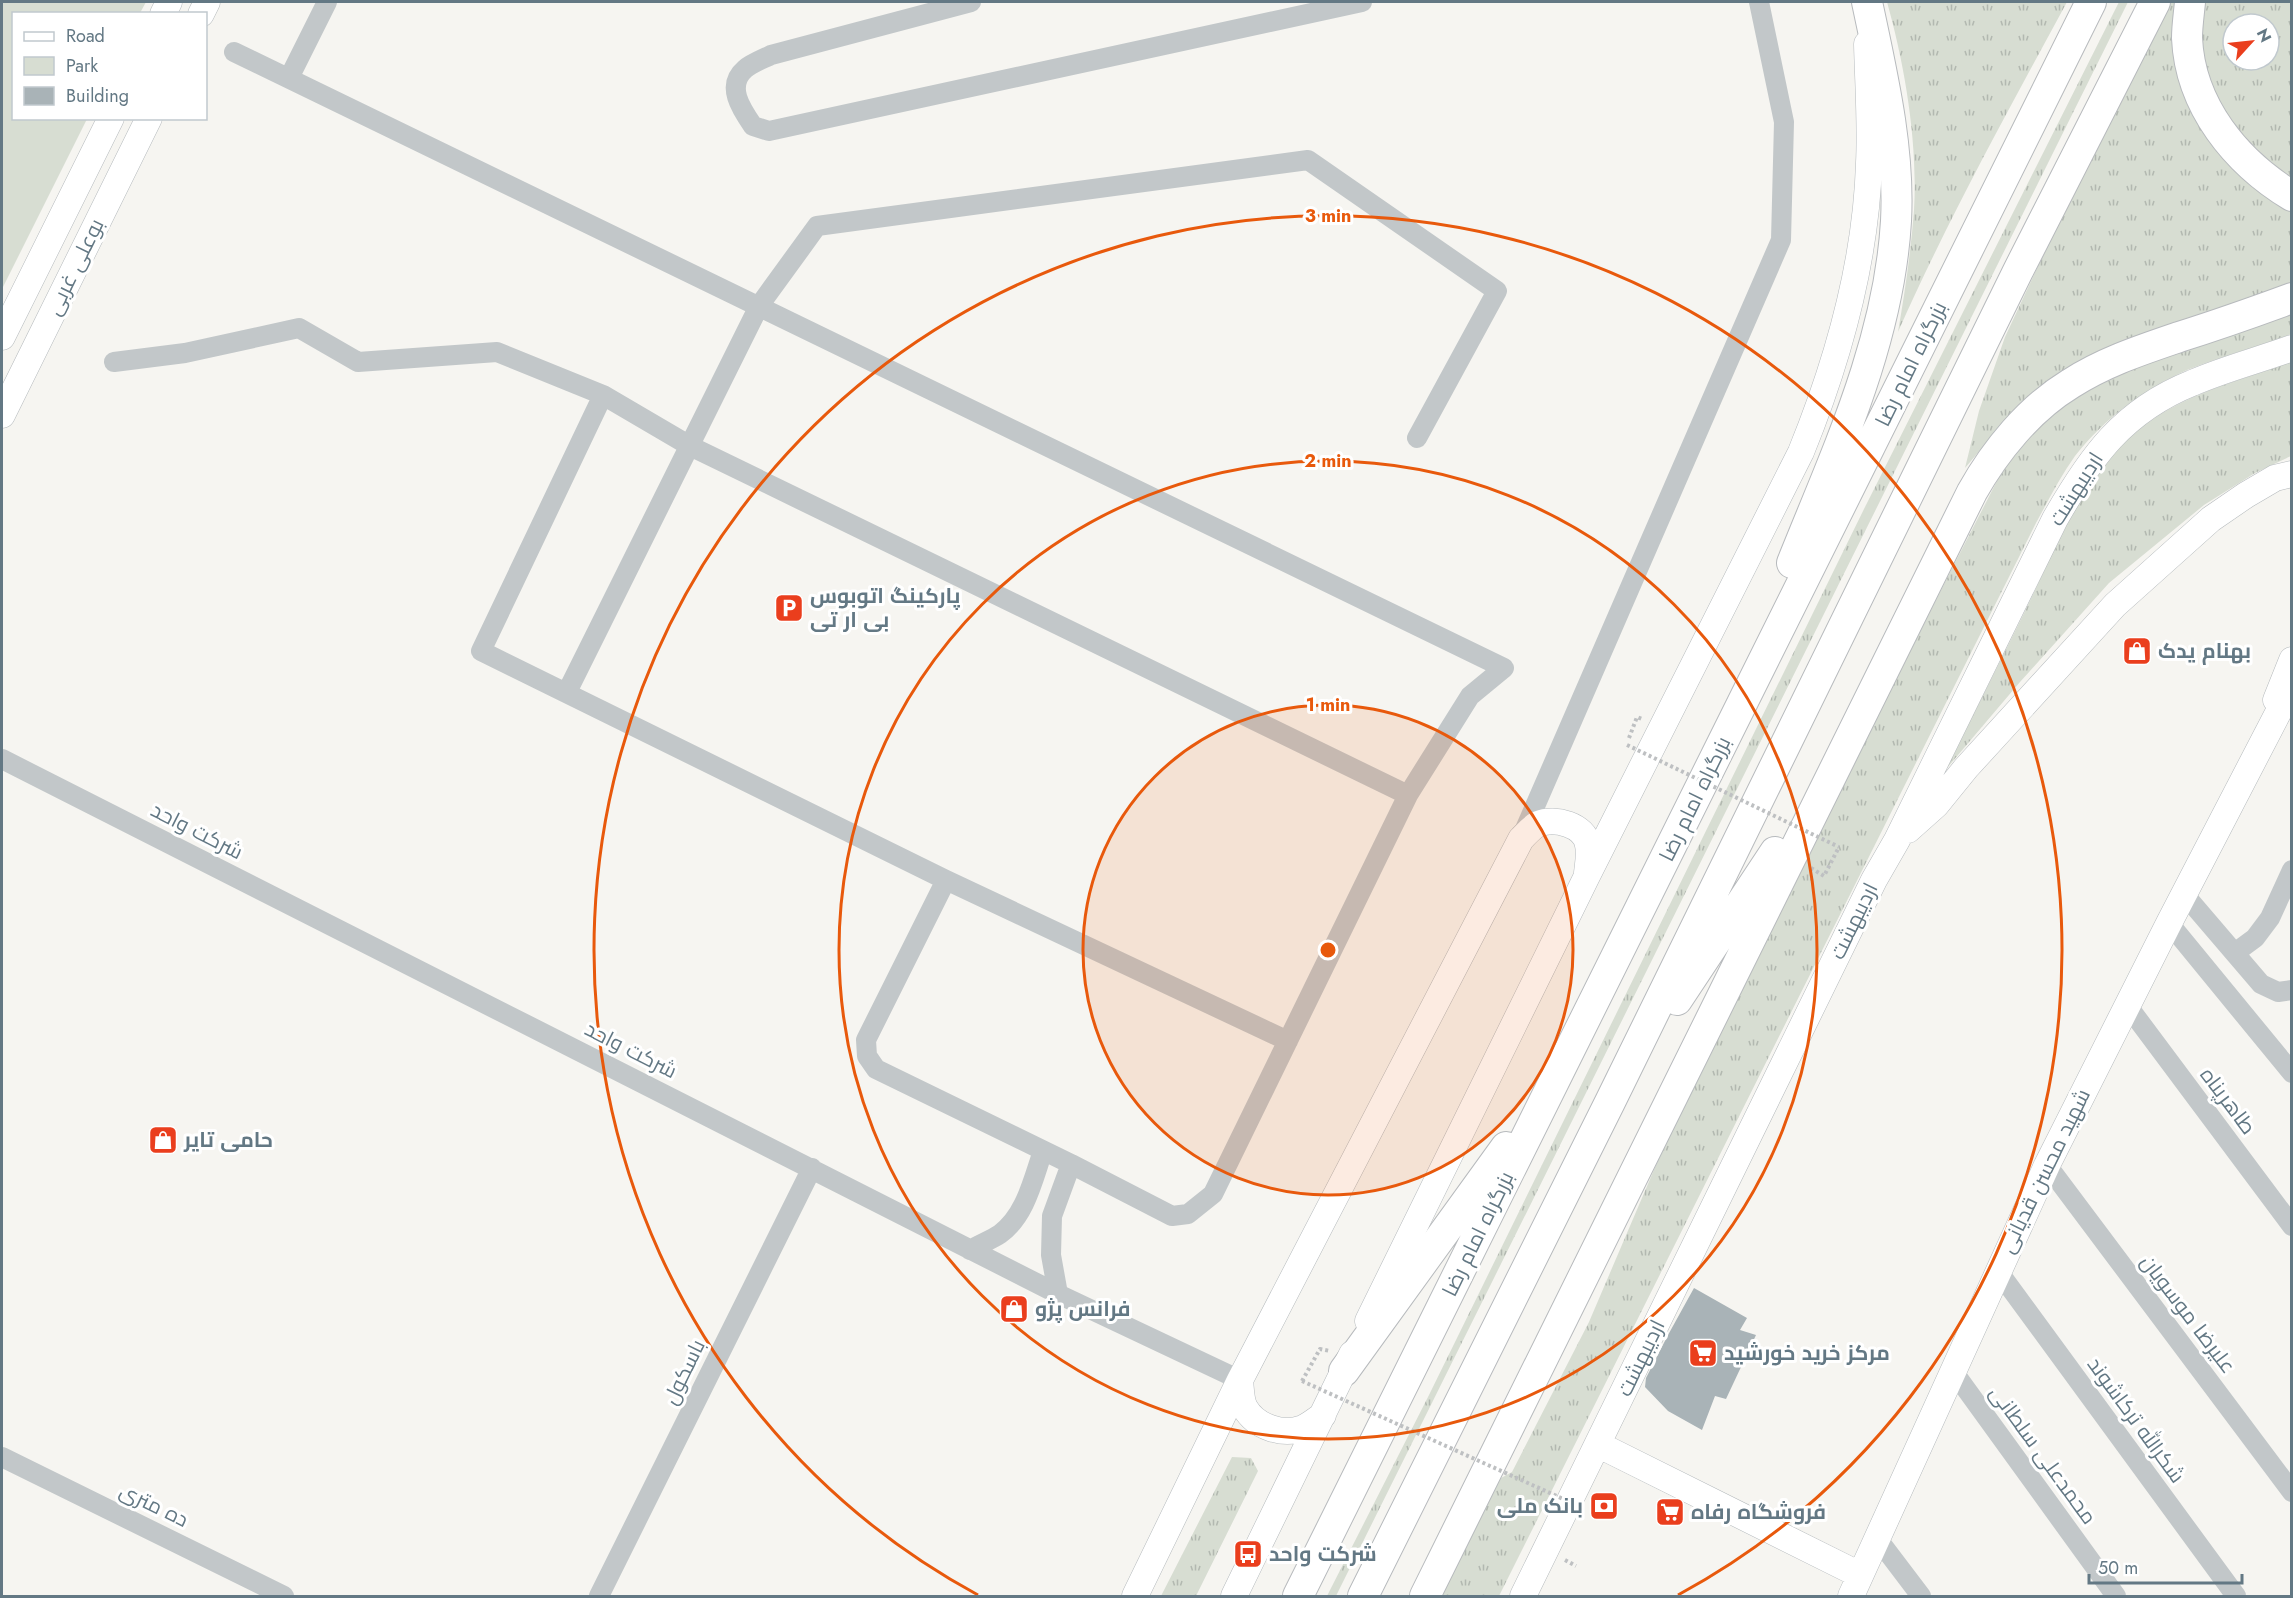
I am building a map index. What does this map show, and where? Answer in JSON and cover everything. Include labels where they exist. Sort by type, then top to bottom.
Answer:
[{"type":"highway","points":[[1713,764],[1864,382],[1888,284],[1896,221],[1895,161],[1883,81],[1866,2]]},
{"type":"highway","name":"بزرگراه امام رضا","points":[[1298,1596],[2091,2]]},
{"type":"highway","points":[[1363,1596],[1610,1102],[2018,271],[2155,2]]},
{"type":"highway","points":[[2190,2],[2187,38],[2191,68],[2202,100],[2222,135],[2242,158],[2272,185],[2292,196]]},
{"type":"highway","points":[[1425,1596],[1986,466],[2039,408],[2068,385],[2108,363],[2292,298]]},
{"type":"highway","points":[[1610,1102],[1846,745]]},
{"type":"highway","points":[[1344,1371],[1558,1074]]},
{"type":"highway","points":[[1376,1596],[1388,1547]]},
{"type":"main road","points":[[1234,1596],[1587,876],[1800,452],[1822,400],[1846,314],[1865,220],[1869,163],[1866,2]]},
{"type":"main road","name":"بوعلی غربی","points":[[2,337],[110,120]]},
{"type":"main road","name":"بوعلی غربی","points":[[2,415],[148,120]]},
{"type":"main road","name":"اردیبهشت","points":[[1523,1596],[1874,880],[1897,840],[2055,519],[2094,456],[2124,424],[2145,407],[2199,380],[2292,348]]},
{"type":"main road","points":[[1897,840],[1936,804],[2115,605],[2211,519],[2275,478],[2292,474]]},
{"type":"main road","points":[[2256,753],[2292,660]]},
{"type":"main road","points":[[2256,753],[2292,686]]},
{"type":"main road","name":"شهید محسن قدیانی","points":[[1856,1586],[2047,1165],[2256,753]]},
{"type":"main road","points":[[1135,1596],[1240,1380],[1521,839],[1537,824],[1551,820],[1579,829],[1588,842],[1587,876]]},
{"type":"main road","points":[[1240,1380],[1244,1407],[1255,1420],[1272,1429],[1287,1431],[1303,1428],[1323,1415]]},
{"type":"main road","points":[[1599,1445],[1856,1586]]},
{"type":"street","points":[[289,78],[327,2]]},
{"type":"street","points":[[971,2],[771,55],[744,70],[735,86],[737,99],[753,126],[769,131],[1362,2]]},
{"type":"street","points":[[1521,839],[1781,240],[1784,123],[1760,2]]},
{"type":"street","points":[[234,52],[1504,668],[1470,696],[1407,795],[1213,1194],[1188,1214],[1172,1216],[876,1069],[867,1056],[866,1040],[946,880]]},
{"type":"street","points":[[567,692],[759,306],[817,226],[1308,160],[1497,291],[1417,438]]},
{"type":"street","points":[[114,362],[185,352],[299,328],[358,362],[497,352],[603,395],[690,446],[1407,795]]},
{"type":"street","points":[[603,395],[481,651],[946,880],[1288,1041]]},
{"type":"street","name":"شرکت واحد","points":[[2,759],[970,1250],[1240,1380]]},
{"type":"street","points":[[2236,952],[2255,938],[2270,918],[2292,870]]},
{"type":"street","points":[[2184,894],[2236,952],[2261,984],[2278,992],[2292,990]]},
{"type":"street","points":[[2169,922],[2292,1072]]},
{"type":"street","name":"طاهرپناه","points":[[2127,1005],[2292,1226]]},
{"type":"street","points":[[970,1250],[1001,1233],[1017,1217],[1043,1151]]},
{"type":"street","points":[[1058,1294],[1051,1256],[1052,1216],[1071,1164]]},
{"type":"street","name":"علیرضا موسویان","points":[[2047,1165],[2292,1491]]},
{"type":"street","name":"باسکول","points":[[599,1596],[812,1168]]},
{"type":"street","name":"شکرالله ترکاشوند","points":[[1998,1271],[2236,1596]]},
{"type":"street","name":"محمدعلی سلطانی","points":[[1953,1371],[2116,1596]]},
{"type":"street","name":"ده متری","points":[[2,1457],[284,1596]]},
{"type":"street","points":[[1877,1538],[1921,1596]]},
{"type":"path","points":[[1637,717],[1626,745],[1839,847],[1824,876],[1810,867]]},
{"type":"path","points":[[1320,1349],[1302,1381],[1581,1507]]},
{"type":"path","points":[[1563,1558],[1576,1566]]},
{"type":"green space","points":[[2,2],[146,2],[141,12],[12,12],[12,120],[86,120],[2,289]]},
{"type":"green space","points":[[1887,2],[2067,2],[1958,207],[1898,332],[1913,225],[1915,184],[1912,132],[1905,78]]},
{"type":"green space","points":[[2119,2],[2128,2],[1336,1596],[1327,1596],[1429,1395],[1864,509]]},
{"type":"green space","points":[[2168,2],[2179,2],[2178,43],[2291,207],[2291,288],[2246,304],[1982,448],[1965,468],[1979,411],[2005,337],[2102,129]]},
{"type":"green space","points":[[2198,2],[2291,2],[2291,186],[2224,122],[2197,41]]},
{"type":"green space","points":[[2291,308],[2291,334],[2200,365],[2155,386],[2112,418],[2086,442],[2075,456],[2036,523],[1499,1596],[1438,1596],[1501,1478],[1512,1472],[1589,1322],[1671,1130],[1848,771],[1999,477],[2013,456],[2047,419],[2092,385]]},
{"type":"green space","points":[[2291,362],[2291,456],[2255,473],[2204,505],[2109,583],[1947,768],[2061,535],[2088,487],[2104,465],[2142,427],[2177,405],[2214,389]]},
{"type":"green space","points":[[1232,1457],[1251,1458],[1258,1471],[1196,1596],[1161,1596]]},
{"type":"building","name":"مرکز خرید خورشید","points":[[1694,1288],[1747,1318],[1740,1330],[1756,1335],[1726,1399],[1715,1396],[1702,1430],[1668,1411],[1645,1387],[1646,1378]]},
{"type":"place","name":"پارکینگ اتوبوس بی ار تی","points":[[789,608]]},
{"type":"place","name":"بهنام یدک","points":[[2137,651]]},
{"type":"place","name":"حامی تایر","points":[[163,1140]]},
{"type":"place","name":"فرانس پژو","points":[[1014,1309]]},
{"type":"place","name":"مرکز خرید خورشید","points":[[1703,1353]]},
{"type":"place","name":"بانک ملی","points":[[1604,1506]]},
{"type":"place","name":"فروشگاه رفاه","points":[[1670,1512]]},
{"type":"place","name":"شرکت واحد","points":[[1248,1554]]}]
